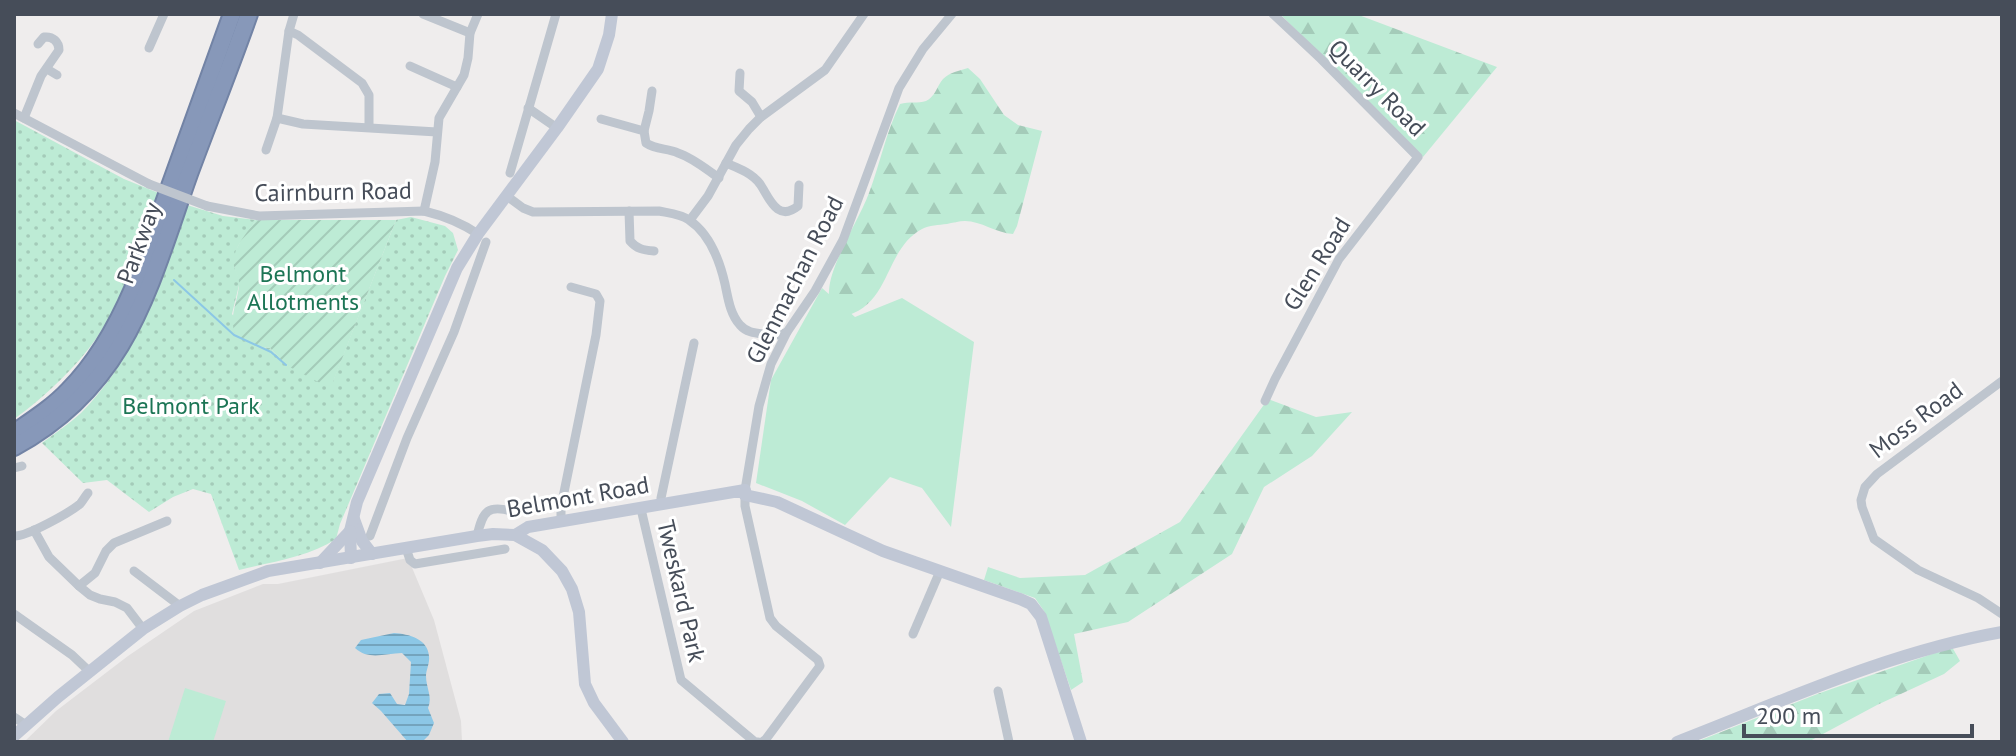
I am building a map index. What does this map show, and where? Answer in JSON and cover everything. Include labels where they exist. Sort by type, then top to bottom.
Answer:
[{"type":"highway","name":"Parkway","points":[[14,433],[70,389],[93,362],[115,328],[133,289],[232,14]]},
{"type":"highway","name":"Parkway","points":[[14,447],[37,435],[71,409],[101,376],[130,329],[151,281],[249,14]]},
{"type":"main road","points":[[351,558],[353,516],[448,285],[464,255],[482,238],[507,196],[598,69],[612,14]]},
{"type":"main road","name":"Belmont Road","points":[[14,736],[143,629],[180,606],[246,578],[268,571],[477,536],[515,535],[528,527],[745,492],[777,502],[883,551],[1031,604],[1041,617],[1081,742]]},
{"type":"main road","points":[[353,516],[362,541],[372,554]]},
{"type":"main road","points":[[542,550],[545,533],[561,522]]},
{"type":"main road","points":[[320,563],[350,531]]},
{"type":"main road","points":[[515,535],[542,550],[562,571],[572,589],[579,612],[585,684],[594,703],[623,742]]},
{"type":"main road","points":[[1677,742],[1892,659],[1938,645],[2002,632]]},
{"type":"street","points":[[149,48],[164,14]]},
{"type":"street","points":[[266,150],[277,118],[294,14]]},
{"type":"street","points":[[423,14],[470,33]]},
{"type":"street","points":[[424,211],[435,162],[439,118],[464,75],[470,33],[478,14]]},
{"type":"street","points":[[510,173],[556,14]]},
{"type":"street","points":[[690,220],[708,196],[736,145],[761,117],[825,70],[864,14]]},
{"type":"street","name":"Glenmachan Road","points":[[745,492],[759,406],[771,364],[843,240],[899,88],[923,49],[952,14]]},
{"type":"street","name":"Quarry Road","points":[[1273,14],[1418,157]]},
{"type":"street","points":[[289,31],[362,83],[369,95],[369,127]]},
{"type":"street","points":[[24,118],[40,78],[58,53],[58,44],[52,37],[41,39],[38,44]]},
{"type":"street","points":[[410,66],[457,87]]},
{"type":"street","points":[[47,69],[57,75]]},
{"type":"street","points":[[740,73],[739,91],[752,102],[761,117]]},
{"type":"street","points":[[652,91],[644,131],[646,143],[682,154],[719,178]]},
{"type":"street","points":[[528,108],[557,128]]},
{"type":"street","name":"Cairnburn Road","points":[[14,113],[149,184],[207,206],[259,216],[424,211],[460,222],[482,238]]},
{"type":"street","points":[[277,118],[303,124],[437,132]]},
{"type":"street","points":[[601,119],[644,131]]},
{"type":"street","name":"Glen Road","points":[[1265,401],[1339,259],[1418,157]]},
{"type":"street","points":[[726,163],[759,182],[773,205],[784,212],[798,206],[799,185]]},
{"type":"street","points":[[507,196],[533,212],[674,213],[690,220],[715,253],[732,311],[740,325],[750,332],[769,335],[787,332]]},
{"type":"street","points":[[629,211],[630,241],[635,247],[654,251]]},
{"type":"street","points":[[370,536],[407,438],[474,279],[482,238]]},
{"type":"street","points":[[464,255],[478,263]]},
{"type":"street","points":[[561,522],[561,507],[600,301],[596,294],[571,287]]},
{"type":"street","points":[[662,505],[694,343]]},
{"type":"street","name":"Moss Road","points":[[2002,381],[1877,474],[1865,487],[1861,500],[1869,529],[1881,545],[1918,570],[1978,598],[2002,614]]},
{"type":"street","points":[[386,430],[407,438]]},
{"type":"street","name":"Tweskard Park","points":[[641,509],[681,680],[755,742],[760,742],[766,739],[820,666],[818,660],[770,618],[745,506],[745,492]]},
{"type":"street","points":[[14,536],[25,535],[81,503],[88,493]]},
{"type":"street","points":[[477,536],[487,511],[496,508],[515,512]]},
{"type":"street","points":[[79,586],[95,573],[106,551],[114,543],[167,521]]},
{"type":"street","points":[[34,530],[49,557],[79,586],[90,595],[127,608],[143,629]]},
{"type":"street","points":[[406,548],[415,564],[505,549]]},
{"type":"street","points":[[134,571],[180,606]]},
{"type":"street","points":[[913,634],[940,571]]},
{"type":"street","points":[[14,614],[72,655],[90,672]]},
{"type":"street","points":[[998,691],[1009,742]]},
{"type":"street","points":[[14,717],[26,725]]},
{"type":"shaded area","points":[[408,558],[434,620],[461,721],[462,742],[24,742],[56,711],[194,611],[263,584],[278,584]]},
{"type":"green space","points":[[1280,14],[1356,14],[1497,67],[1423,157]]},
{"type":"green space","points":[[968,68],[980,79],[1004,115],[1018,125],[1042,131],[1013,234],[965,221],[922,229],[909,238],[900,250],[870,302],[858,311],[841,317],[834,313],[829,303],[831,280],[839,255],[869,193],[900,104],[926,101],[946,77]]},
{"type":"green space","name":"Belmont Park","points":[[14,120],[124,179],[161,194],[127,281],[101,331],[62,379],[14,419]]},
{"type":"green space","name":"Belmont Park","points":[[187,205],[223,216],[256,220],[238,246],[234,266],[240,281],[232,314],[256,346],[270,348],[286,365],[333,381],[396,220],[411,217],[445,226],[453,233],[458,250],[336,539],[302,555],[239,570],[211,494],[193,489],[149,512],[107,480],[83,483],[42,443],[81,413],[118,367],[158,288]]},
{"type":"green space","name":"Belmont Allotments","points":[[256,220],[396,220],[333,382],[322,384],[286,365],[270,348],[256,346],[235,336],[233,315],[239,282],[235,253]]},
{"type":"green space","points":[[822,288],[855,317],[902,298],[974,342],[951,527],[922,488],[890,477],[845,525],[802,501],[756,483],[771,380]]},
{"type":"green space","points":[[1268,399],[1316,417],[1352,412],[1312,456],[1264,487],[1232,554],[1128,622],[1074,634],[1083,682],[1071,690],[1044,611],[1035,598],[984,580],[988,567],[1020,578],[1085,575],[1180,522]]},
{"type":"green space","points":[[1952,647],[1960,661],[1944,674],[1808,742],[1696,742],[1820,693]]},
{"type":"green space","points":[[185,688],[226,701],[213,742],[168,742]]},
{"type":"water","points":[[394,633],[417,638],[428,650],[428,708],[434,723],[422,742],[408,742],[372,703],[379,694],[390,693],[397,704],[405,705],[409,694],[411,662],[402,653],[372,655],[355,648],[361,640]]},
{"type":"waterway","points":[[174,280],[234,335],[271,352],[286,365]]}]
